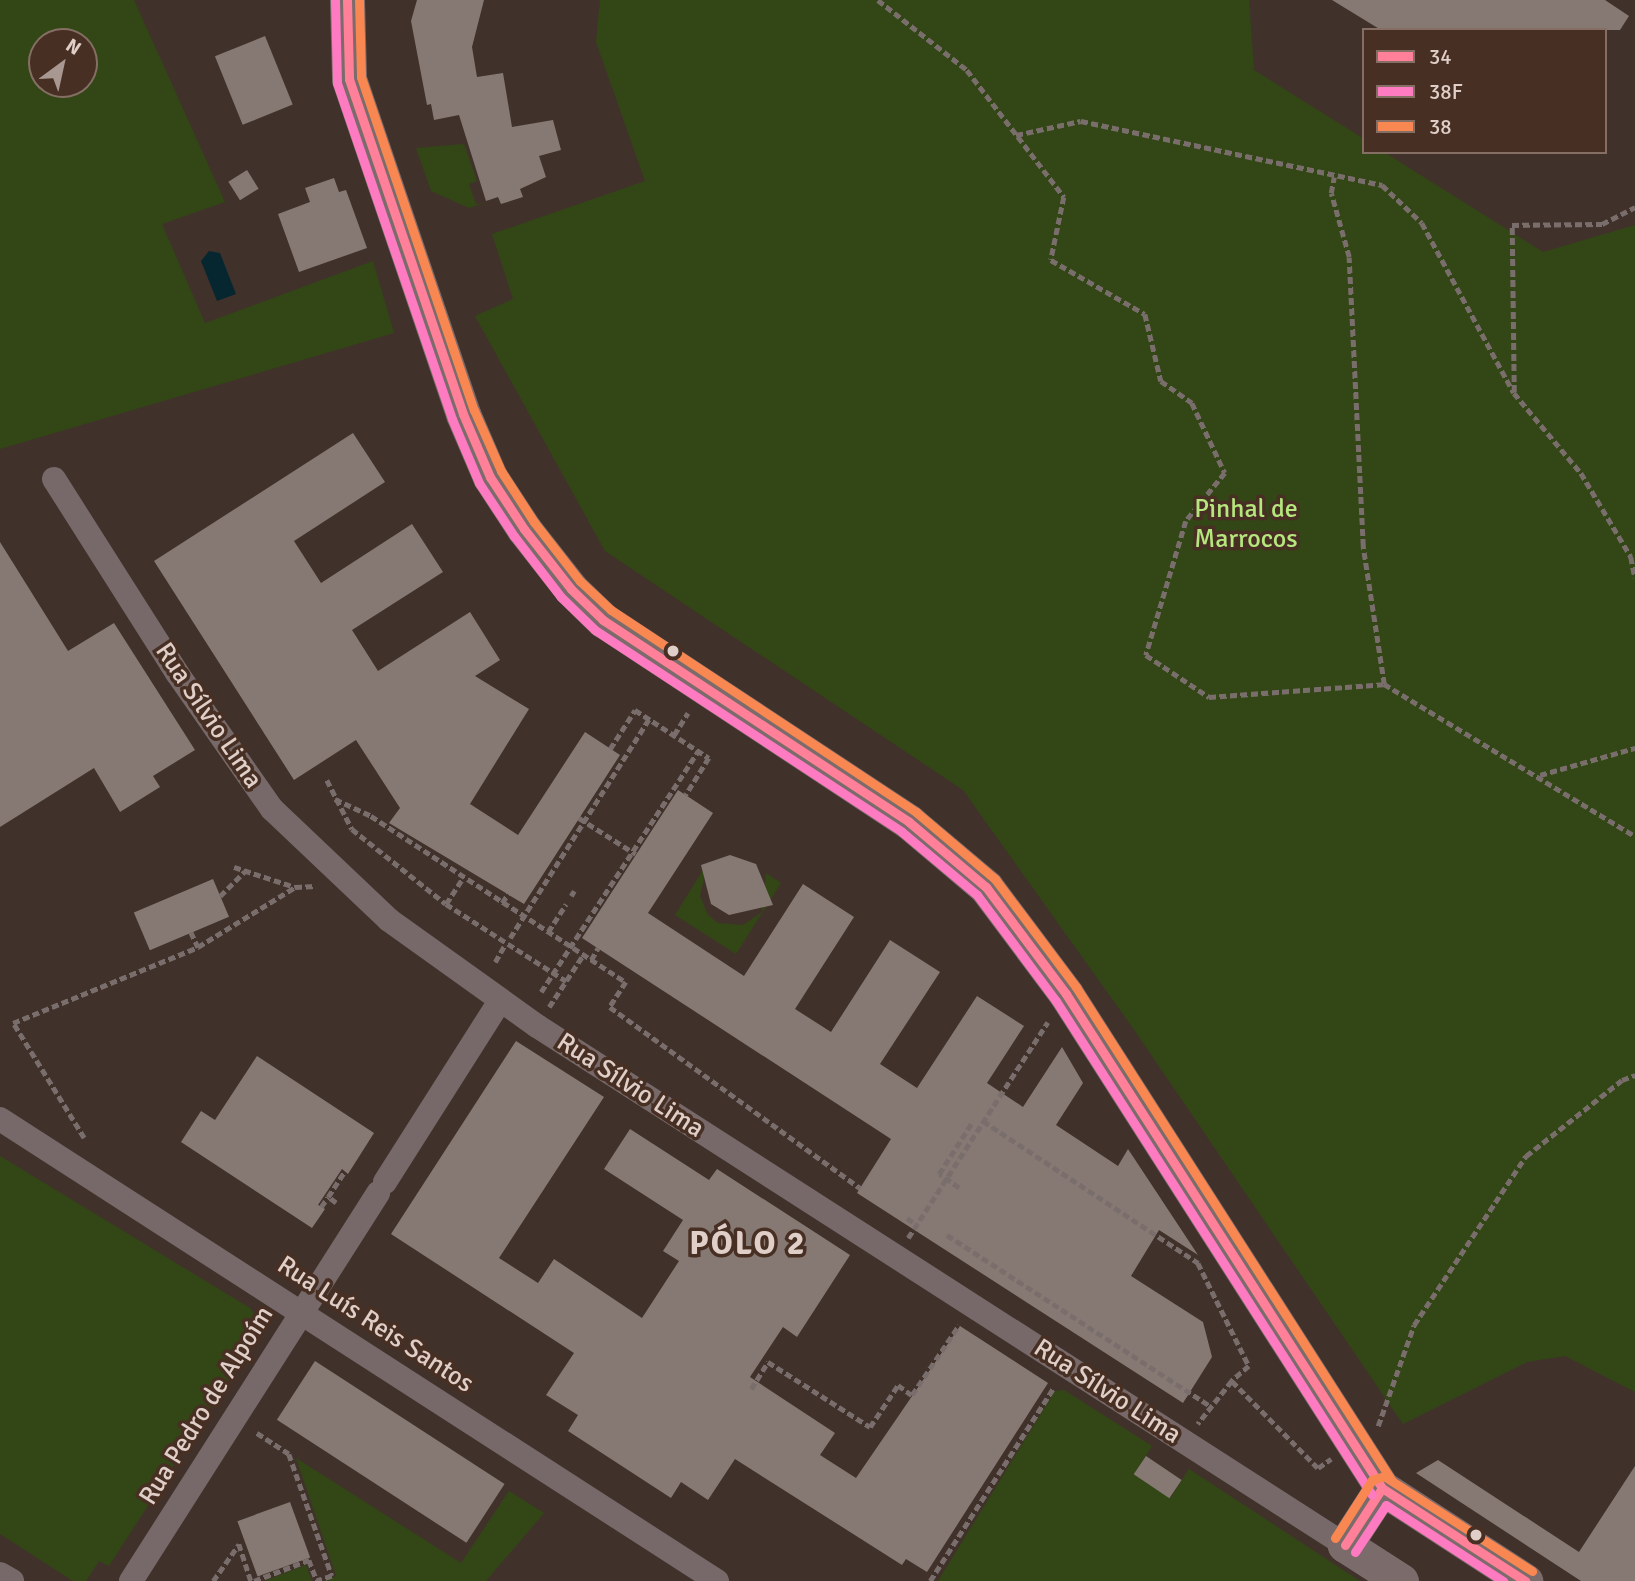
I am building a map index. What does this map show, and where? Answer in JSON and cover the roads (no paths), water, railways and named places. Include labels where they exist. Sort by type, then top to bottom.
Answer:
[{"type":"street","points":[[347,0],[345,18],[353,92],[463,414],[490,477],[524,529],[571,589],[603,620],[909,822],[986,887],[1029,939],[1066,994],[1382,1488],[1525,1581]]},
{"type":"street","name":"Rua Sílvio Lima","points":[[54,479],[177,673],[272,808],[345,883],[453,970],[1401,1581]]},
{"type":"street","name":"Rua Pedro de Alpoím","points":[[131,1581],[500,1001]]},
{"type":"street","name":"Rua Luís Reis Santos","points":[[0,1119],[717,1581]]},
{"type":"street","points":[[1345,1545],[1382,1488]]},
{"type":"street","points":[[0,1574],[12,1581]]},
{"type":"water","points":[[209,251],[220,253],[236,294],[217,301],[201,261]]},
{"type":"district","name":"PÓLO 2","points":[[748,1244]]},
{"type":"park label","name":"Pinhal de Marrocos","points":[[1246,525]]}]
